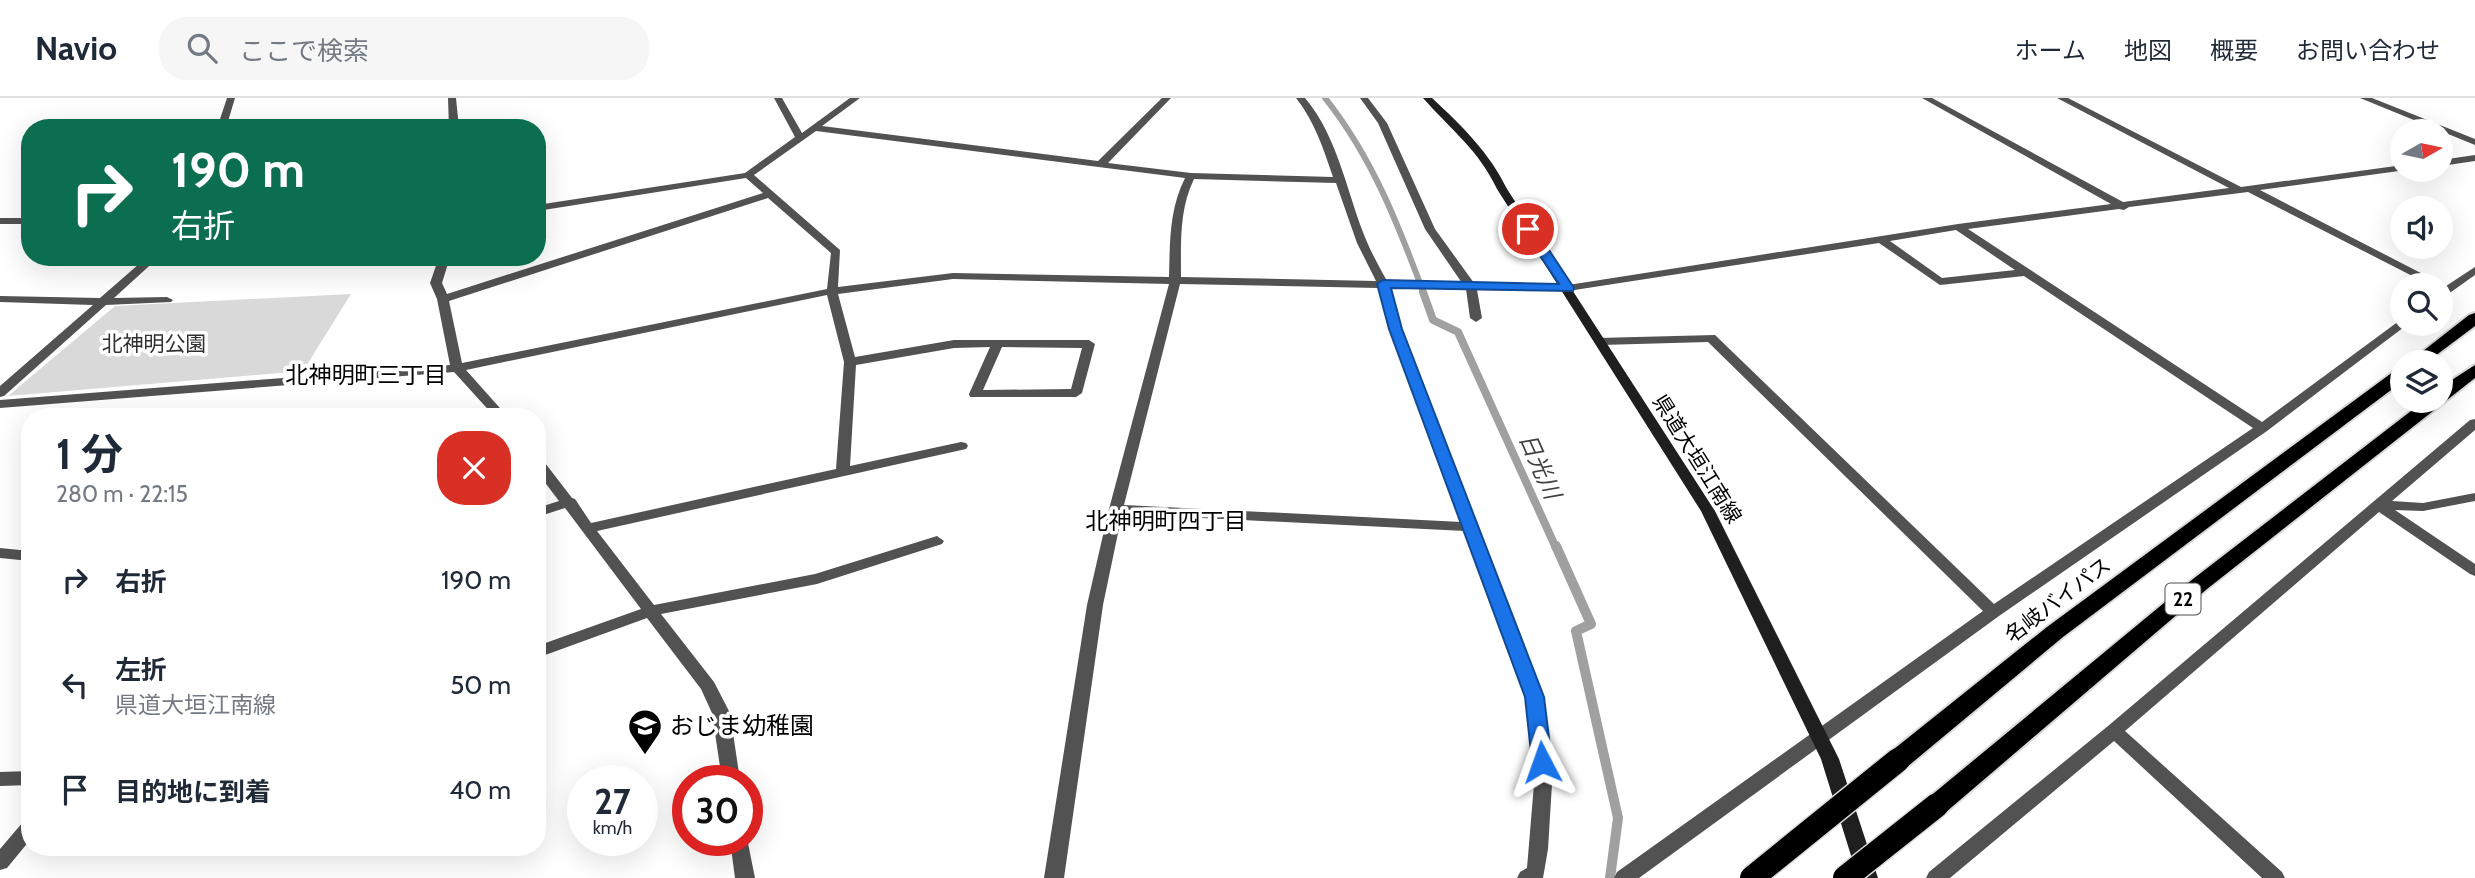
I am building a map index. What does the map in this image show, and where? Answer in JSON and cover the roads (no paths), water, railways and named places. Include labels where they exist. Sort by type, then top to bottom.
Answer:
[{"type":"highway","points":[[2433,350],[2475,318]]},
{"type":"highway","points":[[2453,387],[2475,370]]},
{"type":"highway","name":"名岐バイパス","points":[[1752,878],[2055,632],[2390,383]]},
{"type":"highway","name":"22","points":[[1845,878],[1937,805],[2200,584],[2420,413]]},
{"type":"main road","name":"県道大垣江南線","points":[[1427,98],[1476,143],[1491,163],[1502,189],[1568,288],[1708,511],[1830,759],[1868,878]]},
{"type":"street","points":[[224,119],[231,98]]},
{"type":"street","points":[[452,98],[453,119]]},
{"type":"street","points":[[778,98],[800,138]]},
{"type":"street","points":[[546,207],[748,175],[856,98]]},
{"type":"street","points":[[1100,165],[1167,98]]},
{"type":"street","points":[[1300,98],[1322,131],[1362,243],[1386,284],[1395,329],[1535,697],[1541,736],[1544,814],[1536,872],[1527,878]]},
{"type":"street","points":[[1364,98],[1382,123],[1430,229],[1466,287],[1476,318]]},
{"type":"street","points":[[1926,98],[2124,207]]},
{"type":"street","points":[[2061,98],[2410,273]]},
{"type":"street","points":[[2364,98],[2475,142]]},
{"type":"street","points":[[813,128],[1191,176],[1339,180]]},
{"type":"street","points":[[2454,161],[2475,158]]},
{"type":"street","points":[[0,404],[457,368],[832,291],[953,276],[1568,288],[1958,227],[2247,191],[2390,170]]},
{"type":"street","points":[[748,175],[836,252],[832,291],[850,362],[843,472]]},
{"type":"street","points":[[1054,878],[1095,605],[1116,509],[1175,281],[1176,221],[1184,190],[1191,176]]},
{"type":"street","points":[[443,299],[768,195]]},
{"type":"street","points":[[0,221],[21,220]]},
{"type":"street","points":[[1958,227],[2262,428]]},
{"type":"street","points":[[1883,240],[1940,282],[2026,272]]},
{"type":"street","points":[[0,393],[107,302],[145,266]]},
{"type":"street","points":[[442,266],[436,283],[443,299],[457,368],[493,408]]},
{"type":"street","points":[[2453,283],[2475,270]]},
{"type":"street","points":[[0,299],[107,302],[167,300]]},
{"type":"street","points":[[1624,878],[1993,612],[2262,428],[2390,333]]},
{"type":"street","points":[[1601,341],[1711,338],[1993,612]]},
{"type":"street","points":[[850,362],[954,344],[998,343],[1088,344],[1076,393],[975,394],[998,343]]},
{"type":"street","points":[[1936,878],[2475,423]]},
{"type":"street","points":[[590,528],[961,446]]},
{"type":"street","points":[[546,473],[653,610],[708,686],[721,713],[729,765]]},
{"type":"street","points":[[2378,505],[2423,507],[2475,497]]},
{"type":"street","points":[[546,510],[570,502]]},
{"type":"street","points":[[2378,505],[2475,571]]},
{"type":"street","points":[[1116,509],[1472,527]]},
{"type":"street","points":[[546,649],[653,610],[817,579],[937,541]]},
{"type":"street","points":[[0,553],[21,555]]},
{"type":"street","points":[[2114,730],[2275,878]]},
{"type":"street","points":[[0,779],[21,778]]},
{"type":"street","points":[[0,862],[21,838]]},
{"type":"street","points":[[739,878],[745,878],[742,856]]},
{"type":"waterway","name":"日光川","points":[[1325,98],[1342,120],[1370,167],[1394,217],[1424,294]]},
{"type":"waterway","name":"日光川","points":[[1423,292],[1433,320],[1458,332],[1556,548]]},
{"type":"waterway","name":"日光川","points":[[1556,546],[1591,624],[1576,631],[1618,818],[1610,878]]},
{"type":"place","name":"おじま幼稚園","points":[[645,756]]},
{"type":"district","name":"北神明町三丁目","points":[[366,375]]},
{"type":"district","name":"北神明町四丁目","points":[[1166,521]]},
{"type":"park label","name":"北神明公園","points":[[154,344]]}]
